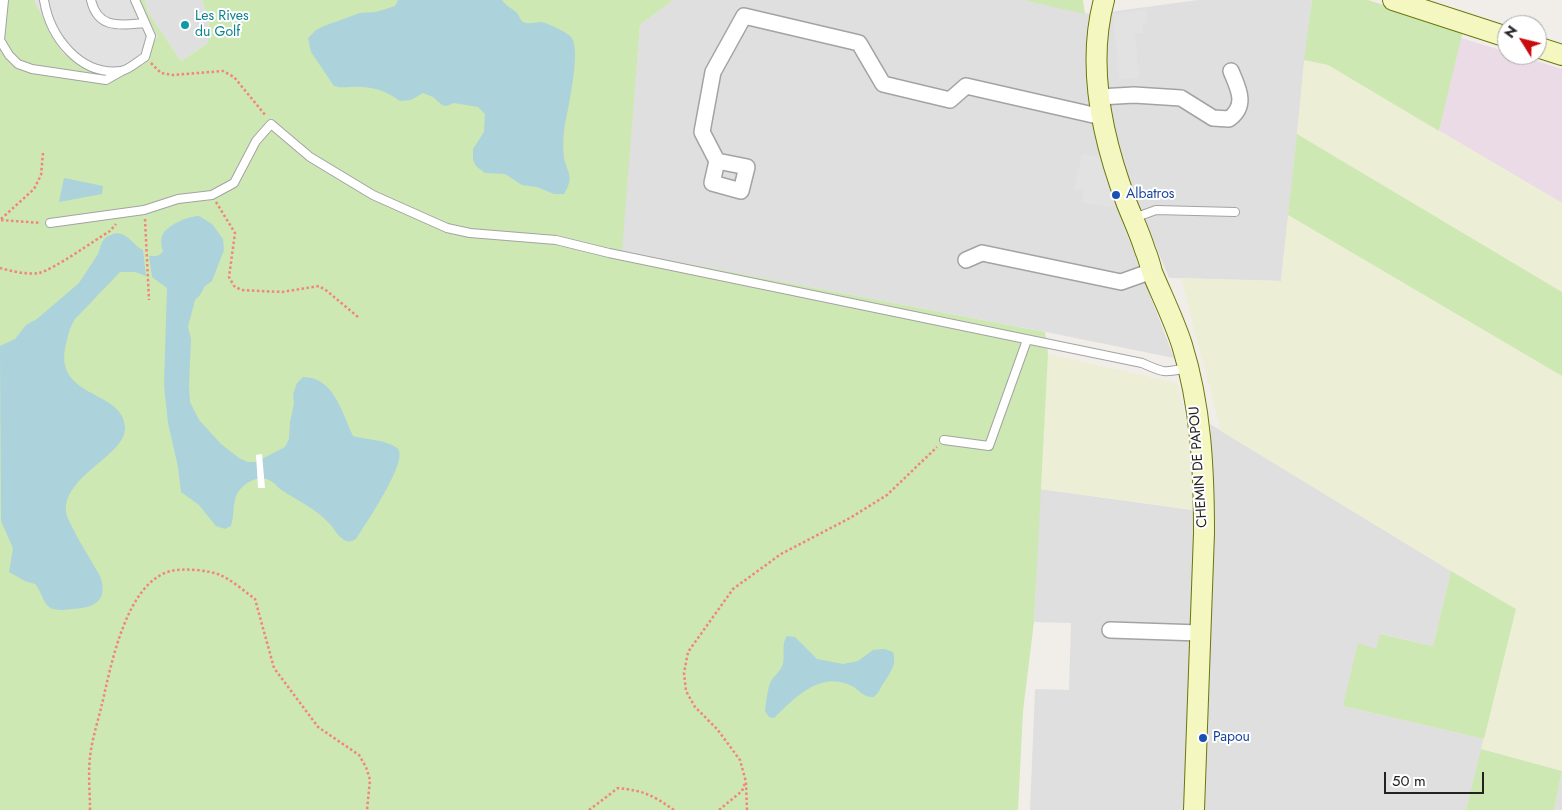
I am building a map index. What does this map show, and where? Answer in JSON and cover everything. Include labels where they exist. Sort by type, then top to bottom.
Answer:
[{"type":"street","name":"CHEMIN DE PAPOU","points":[[1104,0],[1097,10],[1097,57],[1099,97],[1110,154],[1152,271],[1182,344],[1200,431],[1204,495],[1194,810]]},
{"type":"street","points":[[1393,0],[1497,34]]},
{"type":"street","points":[[717,161],[702,132],[712,72],[744,16],[859,43],[883,84],[950,100],[966,86],[1102,118]]},
{"type":"street","points":[[1547,50],[1562,55]]},
{"type":"street","points":[[1099,97],[1134,95],[1181,98],[1213,118],[1229,119],[1236,114],[1240,104],[1240,91],[1231,70]]},
{"type":"street","points":[[966,260],[982,254],[1121,282],[1152,271]]},
{"type":"street","points":[[1110,630],[1200,633]]},
{"type":"lane","points":[[4,0],[0,40],[9,55],[18,64],[32,69],[106,80],[145,57],[151,36],[134,0]]},
{"type":"lane","points":[[44,0],[50,21],[60,42],[81,62],[102,70],[123,71]]},
{"type":"lane","points":[[91,0],[93,8],[102,20],[115,25],[145,23]]},
{"type":"lane","points":[[50,223],[144,210],[178,199],[212,195],[234,183],[256,141],[271,124],[310,157],[372,195],[446,228],[470,234],[556,240],[1142,363],[1159,371],[1172,372],[1188,368]]},
{"type":"lane","points":[[1133,219],[1156,210],[1235,212]]},
{"type":"lane","points":[[944,440],[989,446],[1027,340]]},
{"type":"path","points":[[145,57],[161,73],[173,75],[223,71],[234,77],[271,124]]},
{"type":"path","points":[[0,219],[34,189],[41,175],[43,154]]},
{"type":"path","points":[[212,195],[235,233],[229,276],[234,286],[241,290],[282,292],[319,286],[358,317]]},
{"type":"path","points":[[144,210],[149,300]]},
{"type":"path","points":[[0,268],[11,271],[39,273],[58,264],[110,231],[126,213]]},
{"type":"path","points":[[0,219],[50,223]]},
{"type":"path","points":[[747,810],[746,782],[740,760],[717,728],[695,707],[686,691],[684,673],[688,652],[733,589],[781,554],[850,518],[887,495],[944,440]]},
{"type":"path","points":[[90,810],[90,757],[124,622],[144,588],[157,577],[171,571],[190,569],[219,574],[254,598],[274,668],[318,727],[359,755],[366,767],[370,780],[367,810]]},
{"type":"path","points":[[719,810],[742,791],[746,782]]},
{"type":"path","points":[[589,810],[618,788],[639,790],[652,795],[674,810]]},
{"type":"shaded area","points":[[35,0],[139,0],[158,37],[118,79],[63,54]]},
{"type":"shaded area","points":[[145,0],[202,0],[209,21],[208,43],[181,61],[148,12]]},
{"type":"shaded area","points":[[673,0],[1023,0],[1109,18],[1109,12],[1198,0],[1312,0],[1281,281],[1169,278],[1138,203],[1118,211],[1174,358],[621,251],[640,25]]},
{"type":"shaded area","points":[[1147,9],[1147,23],[1143,23],[1143,33],[1135,33],[1139,78],[1119,79],[1113,14]]},
{"type":"shaded area","points":[[1461,38],[1497,49],[1497,65],[1547,64],[1562,69],[1562,203],[1439,131]]},
{"type":"shaded area","points":[[1082,154],[1101,157],[1117,205],[1110,207],[1082,202],[1084,191],[1074,189]]},
{"type":"shaded area","points":[[1210,424],[1451,571],[1433,646],[1381,634],[1376,649],[1343,706],[1484,739],[1466,810],[1030,810],[1035,689],[1069,690],[1071,623],[1034,622],[1040,489],[1214,513]]},
{"type":"shaded area","points":[[1562,772],[1562,810],[1554,810]]},
{"type":"green space","points":[[0,0],[145,0],[148,12],[181,61],[208,43],[209,21],[202,0],[673,0],[640,25],[622,251],[1045,332],[1048,354],[1034,622],[1023,711],[1018,810],[0,810]]},
{"type":"green space","points":[[1023,0],[1083,0],[1085,14]]},
{"type":"green space","points":[[1312,0],[1368,0],[1463,31],[1439,131],[1328,65],[1304,60]]},
{"type":"green space","points":[[1304,60],[1328,65],[1562,203],[1562,292],[1297,134]]},
{"type":"green space","points":[[1297,134],[1562,292],[1562,376],[1288,215]]},
{"type":"green space","points":[[1288,215],[1562,376],[1562,771],[1481,749],[1516,609],[1221,431],[1181,278],[1281,281]]},
{"type":"green space","points":[[1048,354],[1177,383],[1193,449],[1194,510],[1040,489]]},
{"type":"green space","points":[[1451,571],[1516,609],[1484,739],[1343,706],[1358,643],[1376,649],[1380,634],[1433,646]]},
{"type":"green space","points":[[1481,749],[1562,771],[1554,810],[1466,810]]},
{"type":"water","points":[[398,0],[502,0],[524,22],[543,22],[562,30],[571,37],[575,54],[563,144],[564,158],[570,179],[564,194],[554,194],[537,187],[522,185],[505,174],[485,173],[476,166],[473,160],[473,149],[484,132],[485,114],[478,107],[454,103],[446,106],[442,105],[433,97],[423,93],[411,100],[400,101],[389,94],[364,87],[334,86],[311,52],[308,38],[316,30],[324,26],[360,13],[376,12],[395,6]]},
{"type":"water","points":[[64,178],[103,186],[102,194],[59,202]]},
{"type":"water","points":[[199,216],[212,224],[223,239],[224,250],[212,281],[205,286],[195,300],[188,327],[191,339],[190,402],[199,420],[221,444],[239,458],[248,462],[256,462],[285,447],[289,439],[294,404],[293,394],[297,383],[303,377],[322,383],[336,398],[353,436],[387,443],[397,448],[400,454],[398,465],[385,492],[355,540],[346,541],[343,539],[319,514],[266,479],[256,479],[242,487],[235,499],[231,526],[225,529],[216,526],[199,505],[181,492],[178,467],[168,423],[164,385],[167,288],[152,277],[149,256],[159,255],[163,251],[161,238],[169,227],[184,219]]},
{"type":"water","points":[[116,233],[124,235],[143,250],[146,276],[135,272],[120,272],[75,319],[70,328],[64,362],[69,375],[78,384],[113,406],[121,415],[125,427],[123,437],[116,447],[74,487],[68,499],[66,512],[100,576],[103,592],[98,601],[93,605],[57,610],[47,605],[35,584],[9,572],[13,548],[1,521],[0,346],[15,339],[26,325],[37,319],[79,283],[98,254],[102,242],[106,237]]},
{"type":"water","points":[[787,636],[795,637],[817,659],[843,664],[858,661],[873,650],[884,649],[893,652],[894,664],[874,697],[864,695],[850,685],[828,681],[808,689],[790,702],[774,718],[769,717],[765,711],[768,690],[771,680],[782,666],[784,642]]},
{"type":"pier","points":[[262,454],[265,488],[258,488],[256,455]]},
{"type":"place","name":"Les Rives du Golf","points":[[185,25]]},
{"type":"place","name":"Albatros","points":[[1116,195]]},
{"type":"place","name":"Papou","points":[[1203,738]]}]
